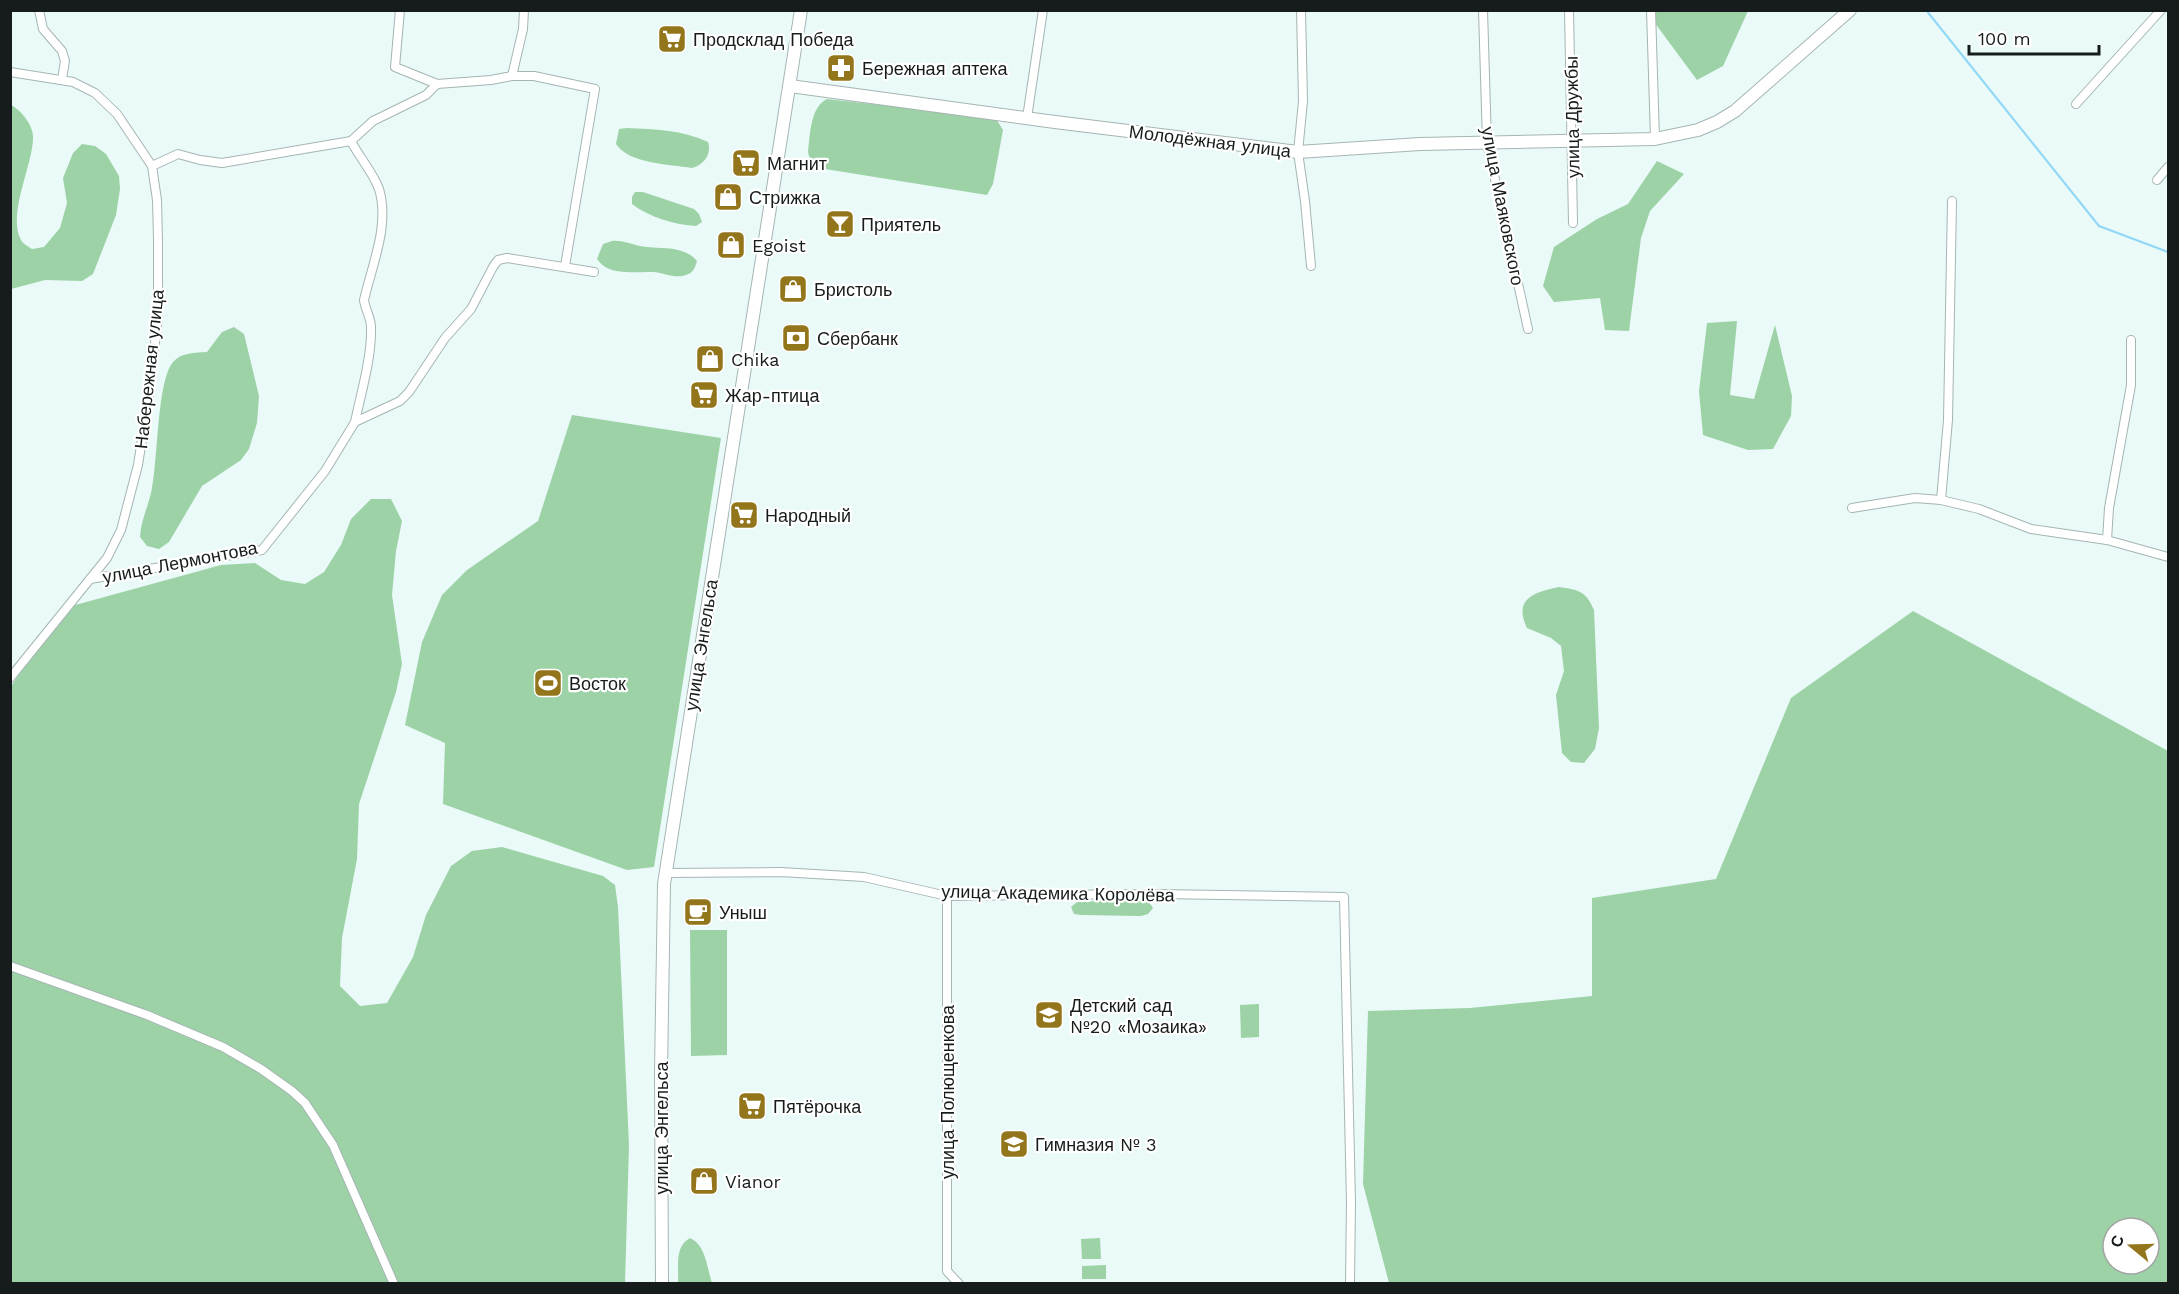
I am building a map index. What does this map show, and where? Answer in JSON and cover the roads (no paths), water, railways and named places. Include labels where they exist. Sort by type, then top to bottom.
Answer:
[{"type":"main road","name":"улица Энгельса","points":[[662,1284],[662,918],[665,873],[801,10]]},
{"type":"main road","name":"Молодёжная улица","points":[[790,86],[1298,152],[1420,144],[1655,139],[1698,130],[1735,111],[1850,10]]},
{"type":"street","points":[[39,10],[44,29],[62,51],[66,61],[62,79]]},
{"type":"street","points":[[400,10],[395,67],[437,84],[534,76],[595,89],[565,266]]},
{"type":"street","points":[[513,76],[523,29],[524,10]]},
{"type":"street","points":[[1027,118],[1043,10]]},
{"type":"street","points":[[1301,10],[1303,101],[1298,152],[1311,266]]},
{"type":"street","name":"улица Маяковского","points":[[1483,10],[1487,143],[1528,329]]},
{"type":"street","name":"улица Дружбы","points":[[1569,10],[1573,223]]},
{"type":"street","points":[[1651,10],[1655,139]]},
{"type":"street","points":[[2076,104],[2161,10]]},
{"type":"street","name":"Набережная улица","points":[[10,72],[62,79],[83,86],[94,93],[117,114],[152,166],[157,210],[158,317],[138,465],[121,530],[107,558],[10,678]]},
{"type":"street","points":[[152,166],[178,154],[222,163],[351,141],[373,121],[426,95],[437,84]]},
{"type":"street","points":[[351,141],[378,188],[383,219],[364,300],[365,311],[371,325],[370,348],[355,422]]},
{"type":"street","points":[[2157,180],[2169,167]]},
{"type":"street","points":[[1941,500],[1948,420],[1952,201]]},
{"type":"street","points":[[355,422],[400,401],[409,392],[445,338],[471,309],[498,260],[507,258],[594,272]]},
{"type":"street","points":[[2107,540],[2109,508],[2131,386],[2131,340]]},
{"type":"street","name":"улица Лермонтова","points":[[90,579],[262,550],[325,471],[355,422]]},
{"type":"street","points":[[1852,508],[1915,498],[1941,500],[1979,509],[2031,529],[2107,540],[2169,557]]},
{"type":"street","name":"улица Академика Королёва","points":[[665,873],[781,872],[864,877],[947,896],[1158,894],[1344,897],[1351,1201],[1350,1284]]},
{"type":"street","name":"улица Полющенкова","points":[[947,896],[946,1270],[959,1284]]},
{"type":"street","points":[[10,966],[147,1015],[223,1047],[292,1091],[305,1102],[333,1145],[394,1284]]},
{"type":"waterway","points":[[1926,10],[2099,226],[2168,252]]},
{"type":"place","name":"Продсклад Победа","points":[[672,39]]},
{"type":"place","name":"Бережная аптека","points":[[841,68]]},
{"type":"place","name":"Магнит","points":[[746,163]]},
{"type":"place","name":"Стрижка","points":[[728,197]]},
{"type":"place","name":"Приятель","points":[[840,224]]},
{"type":"place","name":"Egoist","points":[[731,245]]},
{"type":"place","name":"Бристоль","points":[[793,289]]},
{"type":"place","name":"Сбербанк","points":[[796,338]]},
{"type":"place","name":"Chika","points":[[710,359]]},
{"type":"place","name":"Жар-птица","points":[[704,395]]},
{"type":"place","name":"Народный","points":[[744,515]]},
{"type":"place","name":"Восток","points":[[548,683]]},
{"type":"place","name":"Уныш","points":[[698,912]]},
{"type":"place","name":"Детский сад №20 «Мозаика»","points":[[1049,1015]]},
{"type":"place","name":"Пятёрочка","points":[[752,1106]]},
{"type":"place","name":"Гимназия № 3","points":[[1014,1144]]},
{"type":"place","name":"Vianor","points":[[704,1181]]}]
